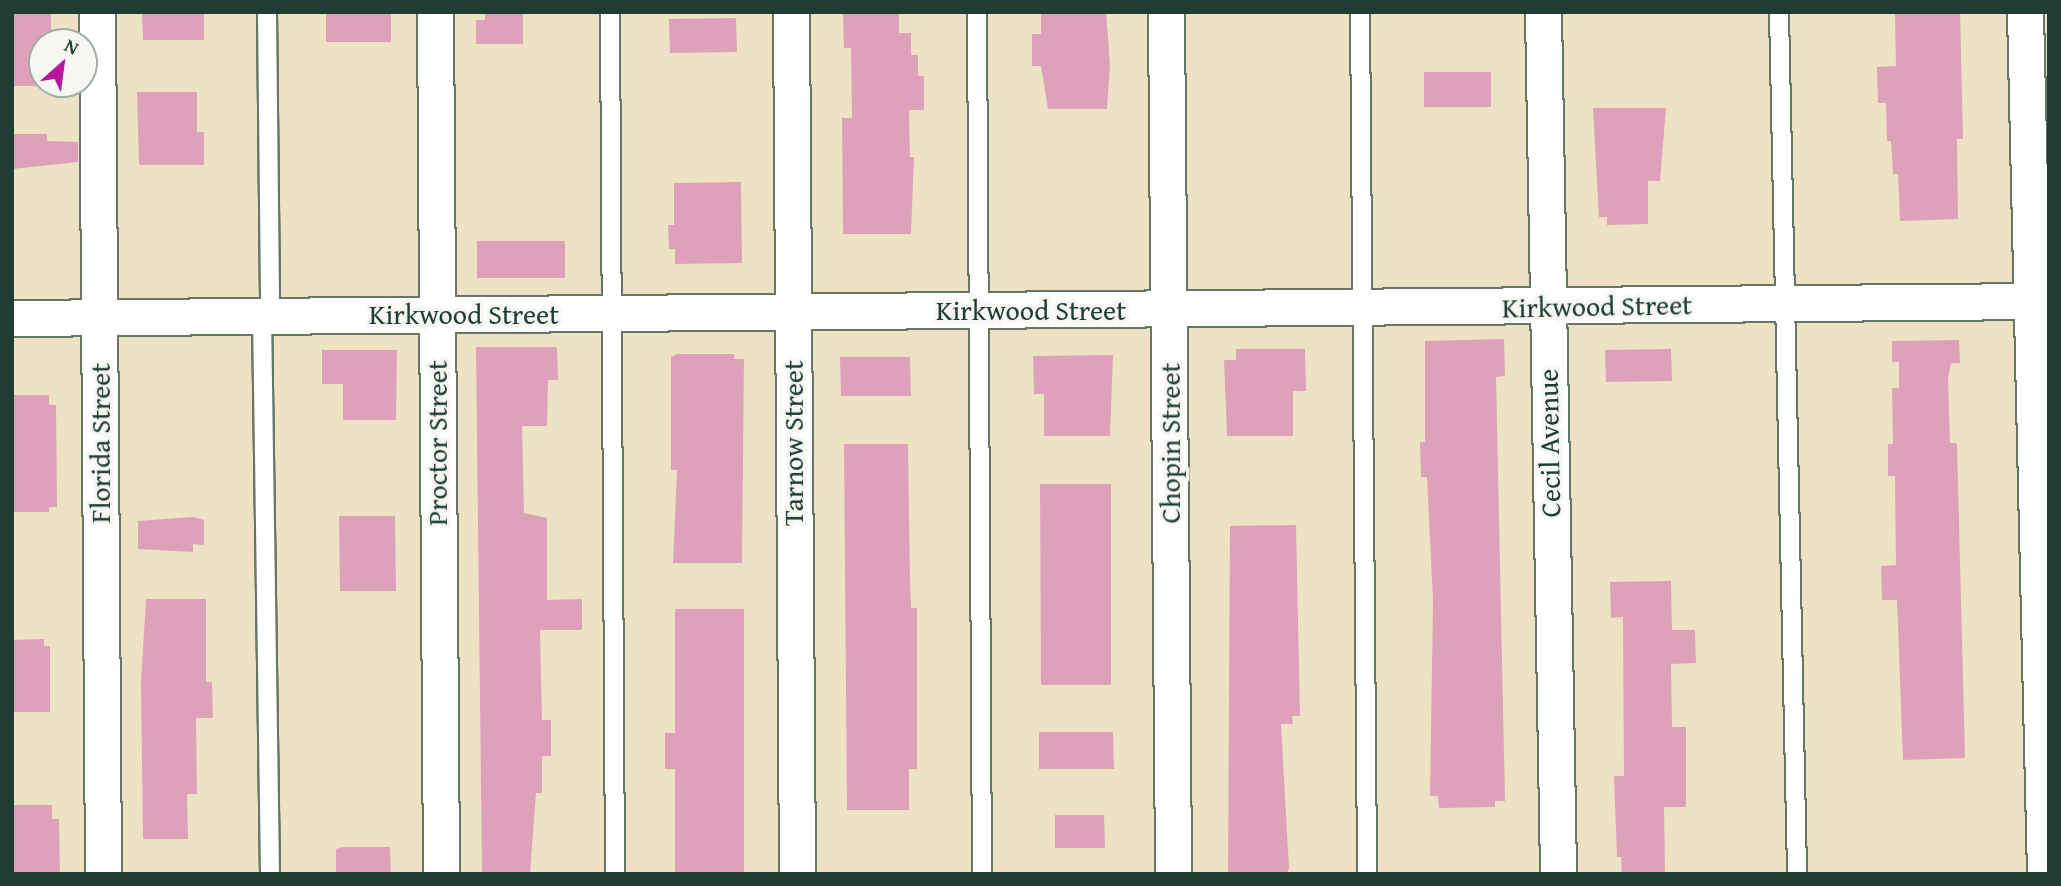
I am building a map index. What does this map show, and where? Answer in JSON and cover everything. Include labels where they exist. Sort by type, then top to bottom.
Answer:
[{"type":"street","name":"Florida Street","points":[[97,12],[103,874]]},
{"type":"street","name":"Proctor Street","points":[[435,12],[440,874]]},
{"type":"street","name":"Tarnow Street","points":[[791,12],[797,874]]},
{"type":"street","name":"Chopin Street","points":[[1166,12],[1173,874]]},
{"type":"street","name":"Cecil Avenue","points":[[1543,12],[1546,307],[1559,874]]},
{"type":"street","points":[[2025,12],[2040,301],[2045,874]]},
{"type":"street","name":"Kirkwood Street","points":[[12,318],[2040,301]]},
{"type":"lane","points":[[267,12],[270,874]]},
{"type":"lane","points":[[610,12],[615,874]]},
{"type":"lane","points":[[977,12],[982,874]]},
{"type":"lane","points":[[1360,12],[1367,874]]},
{"type":"lane","points":[[1779,12],[1797,874]]},
{"type":"building","points":[[12,12],[51,12],[51,28],[28,28],[28,86],[12,86]]},
{"type":"building","points":[[142,12],[204,12],[204,40],[143,40]]},
{"type":"building","points":[[326,12],[391,12],[391,42],[326,42]]},
{"type":"building","points":[[485,12],[523,12],[523,44],[476,44],[476,20],[485,20]]},
{"type":"building","points":[[843,12],[899,12],[899,33],[911,33],[911,55],[918,55],[918,76],[924,76],[924,110],[909,110],[910,157],[914,157],[911,234],[843,234],[842,118],[852,118],[851,48],[844,48]]},
{"type":"building","points":[[1041,12],[1106,12],[1110,65],[1107,109],[1048,109],[1041,66],[1032,66],[1032,34],[1041,34]]},
{"type":"building","points":[[1895,12],[1960,12],[1963,139],[1957,139],[1958,219],[1900,221],[1898,174],[1893,174],[1891,141],[1887,141],[1886,103],[1878,103],[1877,67],[1896,66]]},
{"type":"building","points":[[736,18],[737,52],[670,53],[669,19]]},
{"type":"building","points":[[1424,72],[1491,72],[1491,107],[1424,107]]},
{"type":"building","points":[[137,92],[197,92],[197,132],[204,132],[204,165],[139,165]]},
{"type":"building","points":[[1593,108],[1666,108],[1660,181],[1648,181],[1648,224],[1607,225],[1607,217],[1599,217]]},
{"type":"building","points":[[12,134],[47,134],[47,141],[78,142],[78,162],[12,169]]},
{"type":"building","points":[[741,182],[742,263],[675,264],[675,249],[669,249],[668,225],[674,225],[674,183]]},
{"type":"building","points":[[477,241],[565,241],[565,278],[477,278]]},
{"type":"building","points":[[1504,339],[1505,376],[1496,377],[1505,801],[1495,801],[1495,807],[1439,808],[1438,796],[1430,796],[1433,601],[1427,477],[1421,477],[1420,442],[1425,442],[1425,341]]},
{"type":"building","points":[[1959,340],[1960,363],[1951,363],[1948,378],[1950,443],[1957,443],[1965,758],[1903,760],[1897,600],[1882,600],[1881,566],[1896,565],[1895,476],[1888,476],[1888,444],[1893,444],[1892,388],[1899,388],[1899,362],[1892,362],[1892,341]]},
{"type":"building","points":[[476,347],[557,347],[558,380],[548,380],[547,426],[522,426],[524,513],[547,518],[547,600],[582,599],[582,630],[540,630],[542,720],[551,720],[551,756],[542,756],[542,793],[536,793],[530,874],[482,874]]},
{"type":"building","points":[[1236,349],[1305,349],[1306,391],[1293,391],[1293,436],[1227,436],[1224,360],[1236,360]]},
{"type":"building","points":[[1671,349],[1672,381],[1606,382],[1605,350]]},
{"type":"building","points":[[322,350],[397,350],[396,420],[343,420],[343,384],[322,384]]},
{"type":"building","points":[[677,354],[734,354],[734,359],[744,359],[742,563],[673,563],[677,470],[671,470],[671,357]]},
{"type":"building","points":[[1113,355],[1110,436],[1044,436],[1044,394],[1034,394],[1033,356]]},
{"type":"building","points":[[840,357],[910,357],[911,396],[841,396]]},
{"type":"building","points":[[12,395],[49,395],[49,405],[56,405],[57,507],[49,507],[49,512],[12,512]]},
{"type":"building","points":[[844,444],[908,444],[911,608],[917,608],[917,769],[909,769],[909,810],[847,810]]},
{"type":"building","points":[[1040,484],[1111,484],[1111,685],[1041,685]]},
{"type":"building","points":[[339,516],[395,516],[396,591],[340,591]]},
{"type":"building","points":[[193,517],[204,520],[204,545],[193,544],[193,552],[138,549],[138,521]]},
{"type":"building","points":[[1296,525],[1300,716],[1292,716],[1293,724],[1281,724],[1289,868],[1287,874],[1228,874],[1230,526]]},
{"type":"building","points":[[1671,581],[1672,630],[1695,630],[1696,663],[1671,664],[1672,727],[1686,727],[1686,807],[1664,807],[1665,874],[1622,874],[1621,857],[1617,857],[1614,776],[1624,776],[1623,617],[1611,618],[1610,582]]},
{"type":"building","points":[[146,599],[206,599],[206,682],[212,682],[213,718],[196,718],[197,794],[187,794],[188,839],[143,839],[141,682]]},
{"type":"building","points":[[675,609],[744,609],[744,874],[675,874],[675,769],[665,769],[665,733],[675,733]]},
{"type":"building","points":[[44,639],[44,646],[50,646],[50,712],[12,712],[12,640]]},
{"type":"building","points":[[1039,732],[1113,732],[1114,769],[1039,769]]},
{"type":"building","points":[[12,805],[52,805],[52,819],[59,819],[60,874],[12,874]]},
{"type":"building","points":[[1055,815],[1104,815],[1105,848],[1055,848]]},
{"type":"building","points":[[390,847],[391,874],[336,874],[336,849]]}]
